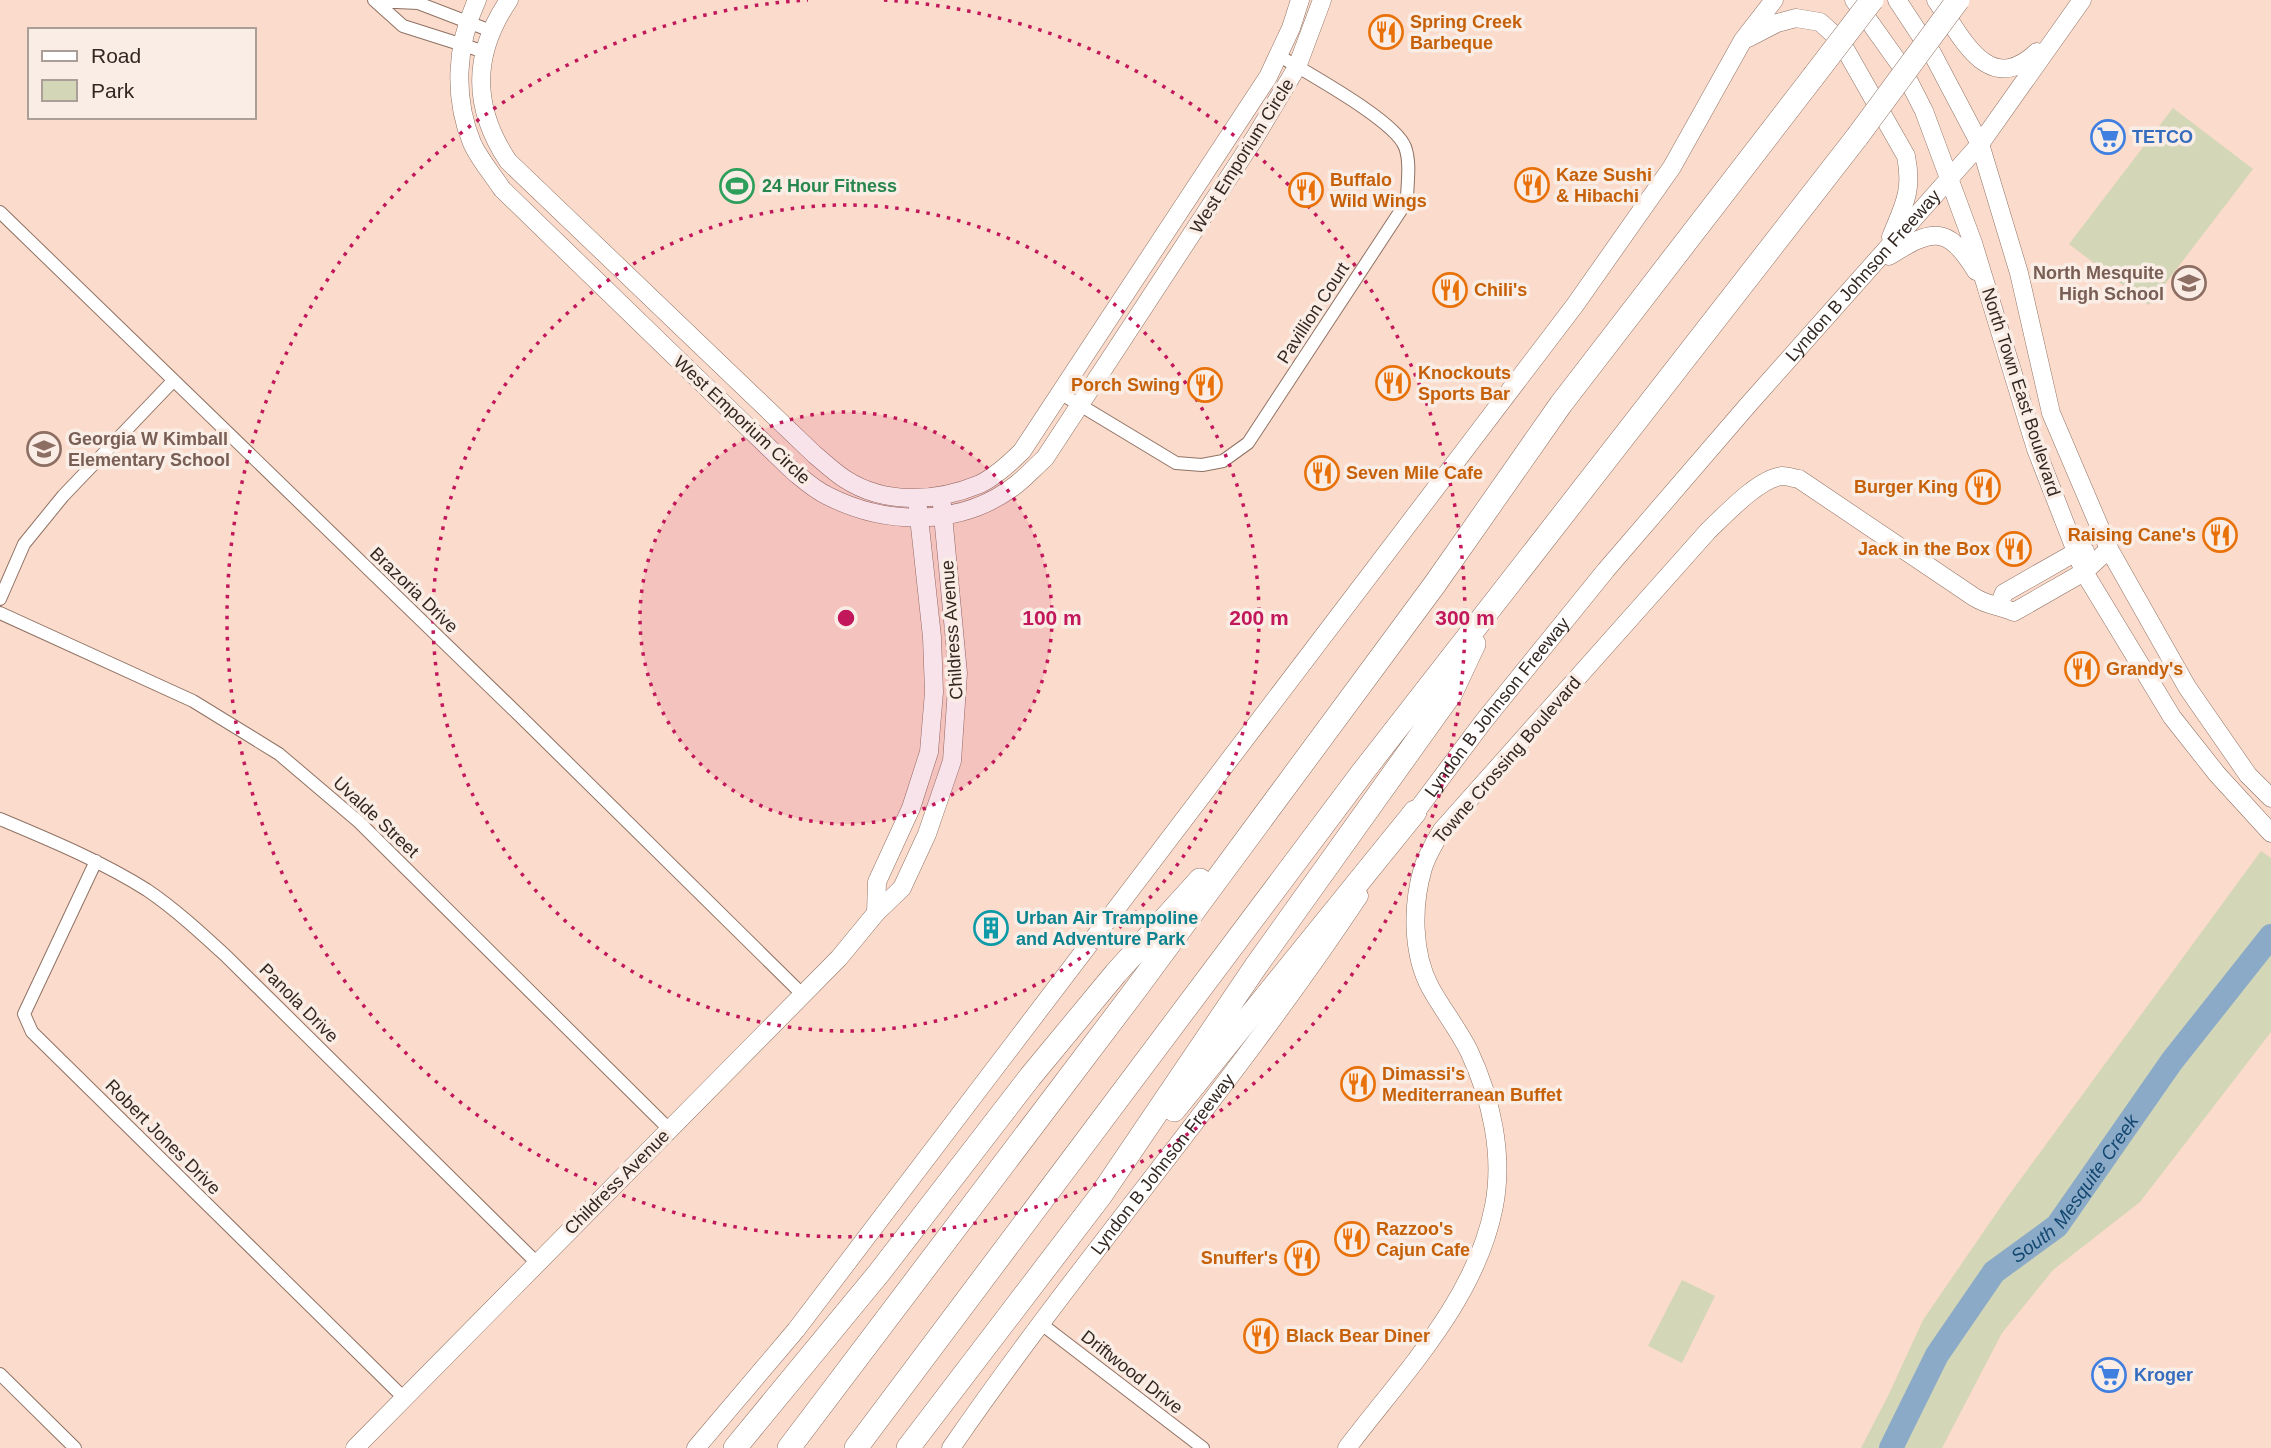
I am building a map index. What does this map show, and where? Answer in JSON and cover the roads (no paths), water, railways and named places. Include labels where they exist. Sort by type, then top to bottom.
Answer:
[{"type":"highway","points":[[789,1448],[1136,989],[1435,584],[1561,404],[1872,0]]},
{"type":"highway","points":[[856,1448],[1353,784],[1857,137],[1958,0]]},
{"type":"highway","points":[[908,1448],[1101,1195],[1256,966],[1451,693],[1493,603]]},
{"type":"highway","points":[[1124,1163],[1185,1098],[1415,812]]},
{"type":"highway","points":[[735,1448],[879,1273],[1030,1077],[1116,973],[1197,882],[1248,835]]},
{"type":"street","name":"West Emporium Circle","points":[[477,0],[467,21],[462,43],[458,92],[472,144],[502,189],[793,471],[825,495],[862,511],[902,519],[943,516],[980,505],[1015,485],[1045,458],[1231,178],[1297,67],[1322,0]]},
{"type":"street","name":"West Emporium Circle","points":[[509,0],[491,31],[480,73],[481,100],[488,126],[508,161],[815,455],[845,479],[865,489],[891,496],[917,498],[942,495],[981,484],[1004,468],[1022,450],[1268,78],[1291,28],[1300,0]]},
{"type":"street","name":"North Town East Boulevard","points":[[1854,0],[1901,66],[1924,111],[1951,178],[2036,449],[2084,572],[2172,717],[2231,791],[2271,833]]},
{"type":"street","name":"North Town East Boulevard","points":[[1897,0],[1932,53],[1980,144],[2019,273],[2051,413],[2109,549],[2168,655],[2196,699],[2248,775],[2271,798]]},
{"type":"street","points":[[1936,0],[1973,54],[1988,66],[2000,69],[2023,65],[2064,27]]},
{"type":"street","name":"Lyndon B Johnson Freeway","points":[[951,1448],[1040,1323],[1272,1023],[1415,812],[1483,722],[1605,570],[1980,144],[2082,0]]},
{"type":"street","points":[[375,1],[418,3],[491,31]]},
{"type":"street","points":[[375,1],[403,26],[485,52]]},
{"type":"street","points":[[696,1448],[813,1308],[1575,305],[1672,167],[1743,40],[1771,3]]},
{"type":"street","points":[[1743,40],[1777,23],[1796,18],[1820,22],[1840,40],[1906,156],[1910,177],[1908,196],[1886,250]]},
{"type":"street","name":"Pavillion Court","points":[[1060,393],[1176,463],[1202,466],[1223,461],[1248,443],[1407,201],[1408,160],[1404,145],[1390,126],[1278,55]]},
{"type":"street","name":"Brazoria Drive","points":[[0,212],[520,716],[802,995]]},
{"type":"street","points":[[1171,225],[1191,238]]},
{"type":"street","points":[[1871,267],[1911,242],[1937,234],[1960,248],[1986,287]]},
{"type":"street","points":[[567,252],[584,235]]},
{"type":"street","points":[[690,371],[708,353]]},
{"type":"street","points":[[0,599],[24,544],[62,496],[173,381]]},
{"type":"street","name":"Towne Crossing Boulevard","points":[[1347,1448],[1457,1301],[1479,1257],[1495,1203],[1497,1160],[1492,1114],[1468,1048],[1429,986],[1416,937],[1416,913],[1423,867],[1443,830],[1708,531],[1771,479],[1783,476],[1799,479],[1984,604],[1999,605],[2014,612],[2084,572],[2109,549]]},
{"type":"street","name":"Childress Avenue","points":[[355,1448],[839,958],[876,913],[902,888],[928,834],[952,761],[958,673],[942,495]]},
{"type":"street","name":"Childress Avenue","points":[[876,913],[877,882],[911,808],[929,752],[933,688],[932,637],[917,498]]},
{"type":"street","points":[[1999,605],[2004,593],[2076,552],[2109,549]]},
{"type":"street","name":"Uvalde Street","points":[[0,613],[193,701],[279,754],[359,822],[669,1129]]},
{"type":"street","points":[[933,688],[957,690]]},
{"type":"street","points":[[2172,717],[2196,699]]},
{"type":"street","name":"Panola Drive","points":[[0,818],[96,861],[148,891],[182,917],[226,956],[537,1263]]},
{"type":"street","name":"Robert Jones Drive","points":[[96,861],[24,1014],[32,1032],[404,1398]]},
{"type":"street","name":"Driftwood Drive","points":[[1040,1323],[1203,1448]]},
{"type":"street","points":[[0,1374],[75,1448]]},
{"type":"waterway","name":"South Mesquite Creek","points":[[1891,1448],[1937,1355],[1994,1272],[2057,1226],[2172,1061],[2271,936]]},
{"type":"place","name":"Spring Creek Barbeque","points":[[1386,32]]},
{"type":"place","name":"TETCO","points":[[2108,137]]},
{"type":"place","name":"Kaze Sushi & Hibachi","points":[[1532,185]]},
{"type":"place","name":"24 Hour Fitness","points":[[737,186]]},
{"type":"place","name":"Buffalo Wild Wings","points":[[1306,190]]},
{"type":"place","name":"North Mesquite High School","points":[[2189,283]]},
{"type":"place","name":"Chili's","points":[[1450,290]]},
{"type":"place","name":"Knockouts Sports Bar","points":[[1393,383]]},
{"type":"place","name":"Porch Swing","points":[[1205,385]]},
{"type":"place","name":"Georgia W Kimball Elementary School","points":[[44,449]]},
{"type":"place","name":"Seven Mile Cafe","points":[[1322,473]]},
{"type":"place","name":"Burger King","points":[[1983,487]]},
{"type":"place","name":"Raising Cane's","points":[[2220,535]]},
{"type":"place","name":"Jack in the Box","points":[[2014,549]]},
{"type":"place","name":"Grandy's","points":[[2082,669]]},
{"type":"place","name":"Urban Air Trampoline and Adventure Park","points":[[991,928]]},
{"type":"place","name":"Dimassi's Mediterranean Buffet","points":[[1358,1084]]},
{"type":"place","name":"Razzoo's Cajun Cafe","points":[[1352,1239]]},
{"type":"place","name":"Snuffer's","points":[[1302,1258]]},
{"type":"place","name":"Black Bear Diner","points":[[1261,1336]]},
{"type":"place","name":"Kroger","points":[[2109,1375]]}]
